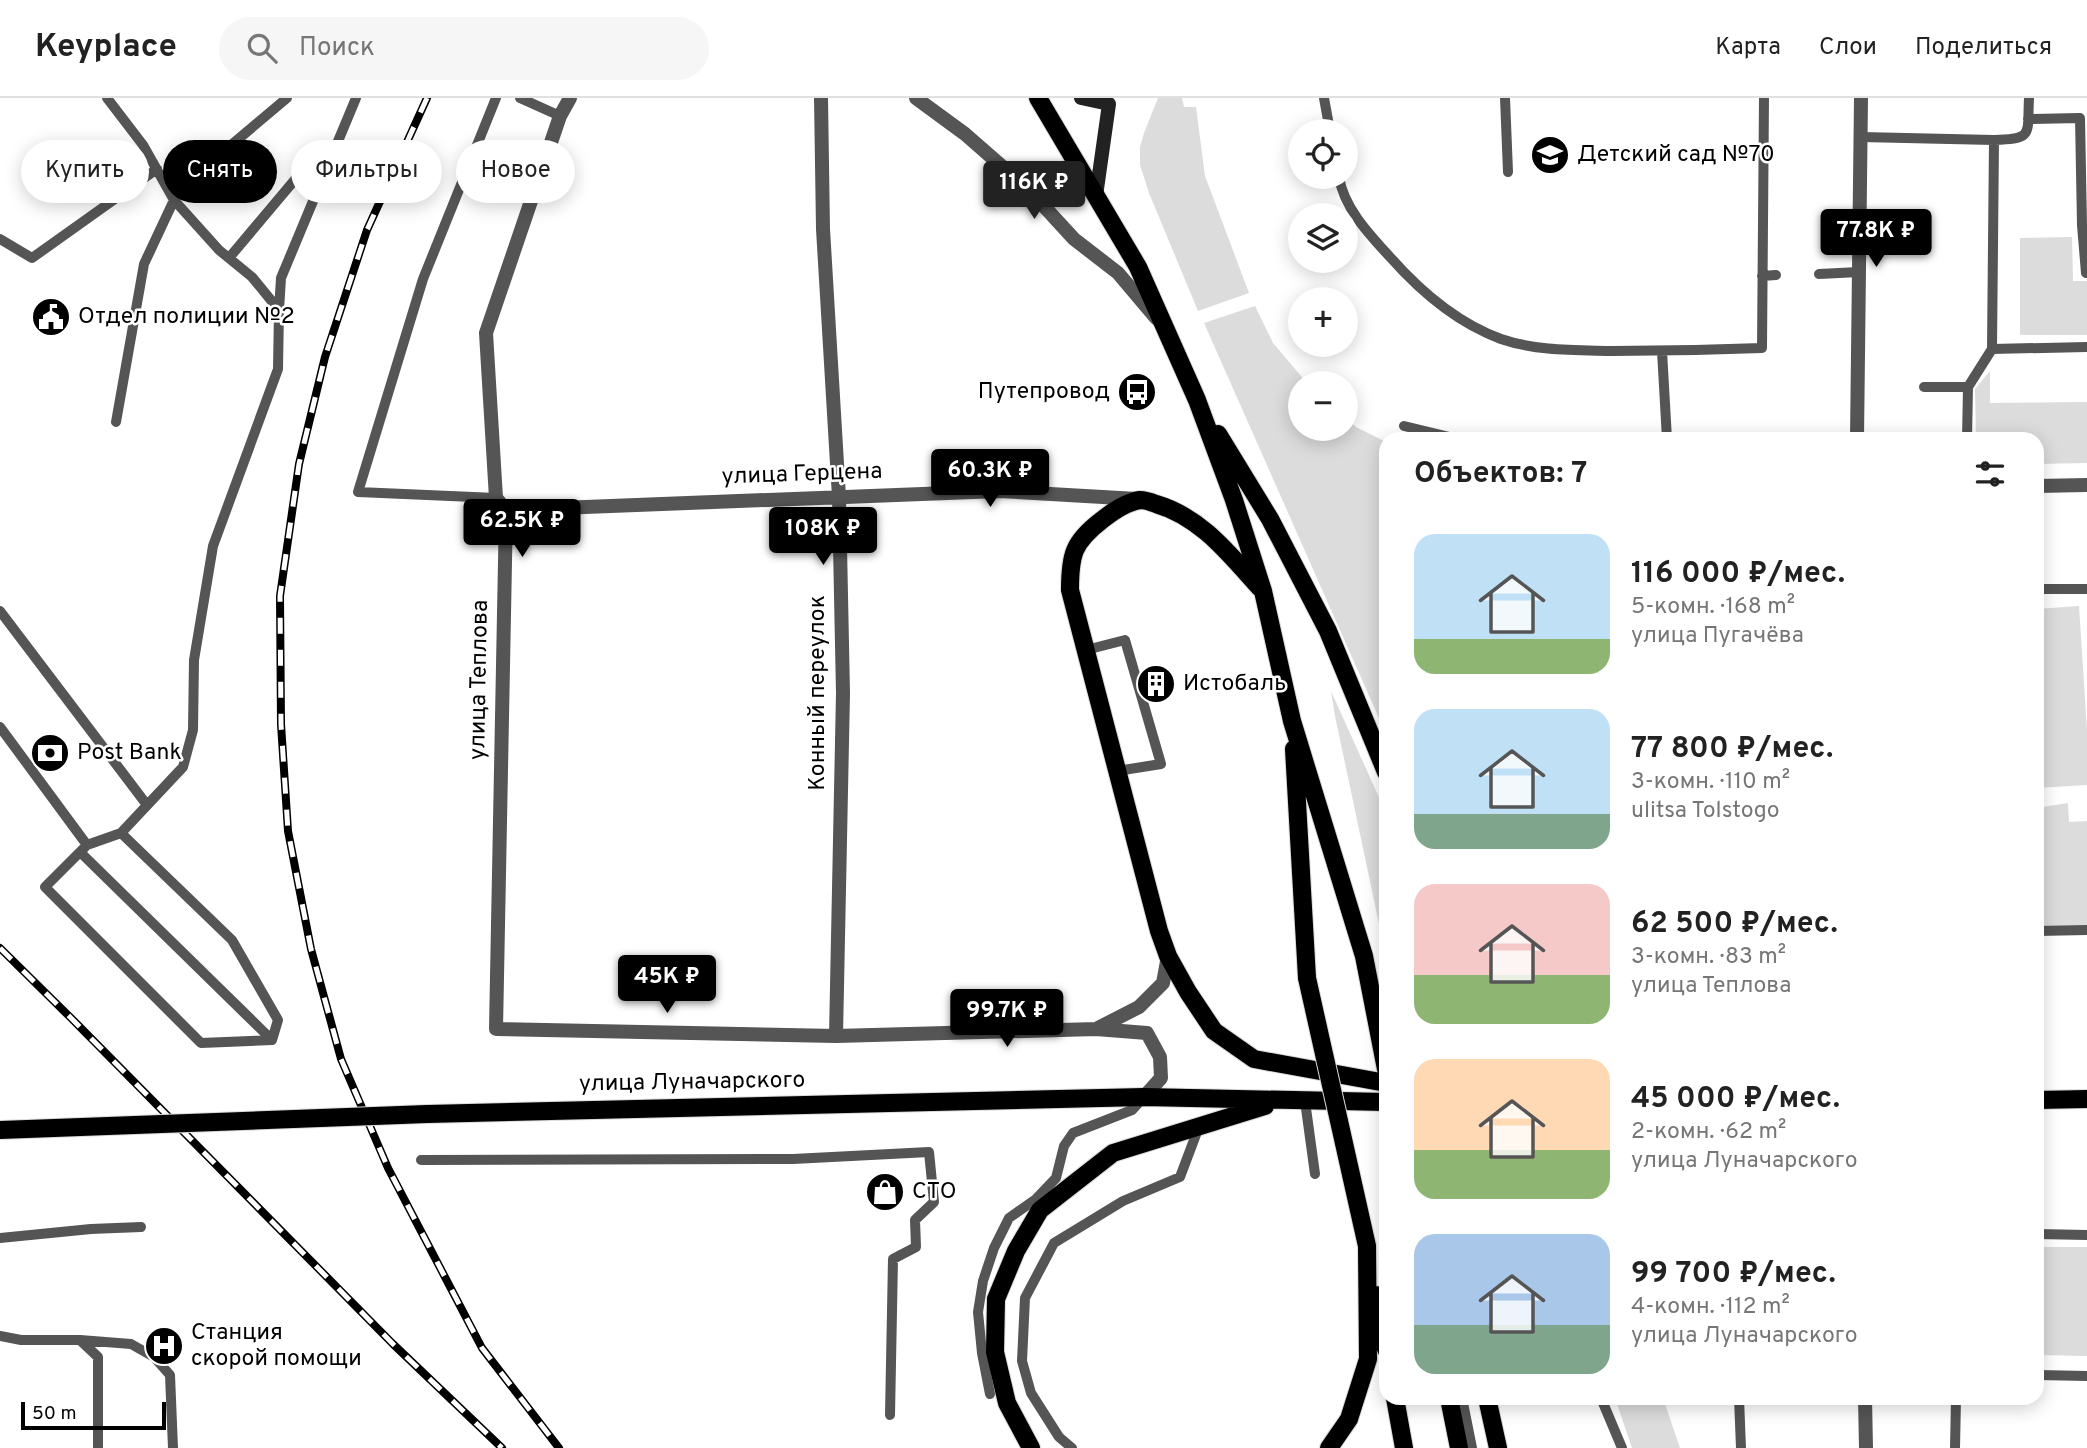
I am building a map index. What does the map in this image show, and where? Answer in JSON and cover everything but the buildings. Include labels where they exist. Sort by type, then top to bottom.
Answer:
[{"type":"main road","points":[[1038,98],[1138,267],[1197,400],[1234,500],[1263,591],[1292,721],[1364,956],[1379,1033]]},
{"type":"main road","points":[[1080,98],[1113,101],[1096,196]]},
{"type":"main road","points":[[1197,400],[1270,519],[1328,631],[1379,755]]},
{"type":"main road","points":[[1263,591],[1211,535],[1175,509],[1142,500],[1114,511],[1093,527],[1076,546],[1070,564],[1070,590],[1159,931],[1168,956],[1188,992],[1214,1031],[1254,1059],[1379,1082]]},
{"type":"main road","points":[[1292,721],[1307,978],[1379,1311]]},
{"type":"main road","name":"улица Луначарского","points":[[0,1130],[427,1114],[1144,1097],[1379,1101]]},
{"type":"main road","points":[[2044,1100],[2087,1100]]},
{"type":"main road","points":[[1031,1448],[1007,1403],[995,1352],[996,1298],[1016,1251],[1040,1210],[1113,1153],[1281,1101]]},
{"type":"main road","points":[[1329,1448],[1349,1419],[1368,1359],[1367,1247]]},
{"type":"main road","points":[[1396,1405],[1405,1448]]},
{"type":"main road","points":[[1450,1405],[1459,1448]]},
{"type":"main road","points":[[1489,1405],[1498,1448]]},
{"type":"street","name":"улица Теплова","points":[[570,98],[560,116],[486,333],[501,504],[496,1029],[836,1036]]},
{"type":"street","name":"Конный переулок","points":[[821,98],[823,229],[839,497],[844,693],[836,1036]]},
{"type":"street","points":[[916,98],[965,134],[1029,190],[1074,239],[1118,272],[1166,329]]},
{"type":"street","points":[[1857,432],[1861,98]]},
{"type":"street","points":[[2044,486],[2087,485]]},
{"type":"street","name":"улица Герцена","points":[[501,504],[999,491],[1142,500]]},
{"type":"street","points":[[1096,1029],[1139,1007],[1163,983],[1168,956]]},
{"type":"street","points":[[836,1036],[1096,1029],[1147,1033],[1160,1057],[1161,1078],[1144,1097]]},
{"type":"street","points":[[1461,1405],[1470,1448]]},
{"type":"street","points":[[1865,1405],[1866,1448]]},
{"type":"lane","points":[[107,98],[143,145],[163,179]]},
{"type":"lane","points":[[237,140],[287,98]]},
{"type":"lane","points":[[339,140],[356,98]]},
{"type":"lane","points":[[496,98],[423,279],[358,492],[501,504]]},
{"type":"lane","points":[[520,98],[560,116]]},
{"type":"lane","points":[[1324,98],[1328,119]]},
{"type":"lane","points":[[1505,98],[1508,172]]},
{"type":"lane","points":[[1341,189],[1364,228],[1430,298],[1476,328],[1503,340],[1539,348],[1662,351],[1762,348],[1764,98]]},
{"type":"lane","points":[[1861,137],[2016,140],[2027,132],[2029,98]]},
{"type":"lane","points":[[2028,119],[2080,118],[2082,225],[2086,273]]},
{"type":"lane","points":[[1967,432],[1968,387],[1992,349],[1994,140]]},
{"type":"lane","points":[[0,239],[32,258],[158,169]]},
{"type":"lane","points":[[229,258],[291,184]]},
{"type":"lane","points":[[116,422],[144,264],[173,203]]},
{"type":"lane","points":[[177,203],[219,250],[252,277],[279,310]]},
{"type":"lane","points":[[272,1040],[201,1044],[45,887],[84,848],[121,833],[183,766],[193,730],[194,660],[212,546],[278,369],[281,278],[312,203]]},
{"type":"lane","points":[[1818,274],[1858,272]]},
{"type":"lane","points":[[1762,276],[1776,275]]},
{"type":"lane","points":[[1992,349],[2087,347]]},
{"type":"lane","points":[[1662,351],[1667,432]]},
{"type":"lane","points":[[1924,387],[1968,387]]},
{"type":"lane","points":[[1404,426],[1429,432]]},
{"type":"lane","points":[[2044,589],[2087,589]]},
{"type":"lane","points":[[0,611],[148,805]]},
{"type":"lane","points":[[1086,650],[1125,640],[1161,764],[1117,771]]},
{"type":"lane","points":[[0,727],[84,848],[272,1040]]},
{"type":"lane","points":[[121,833],[232,940],[278,1020],[272,1040]]},
{"type":"lane","points":[[2044,931],[2087,930]]},
{"type":"lane","points":[[990,1394],[978,1312],[983,1281],[994,1248],[1009,1218],[1036,1199],[1056,1178],[1064,1146],[1073,1133],[1132,1110],[1144,1097]]},
{"type":"lane","points":[[1305,1101],[1315,1174]]},
{"type":"lane","points":[[1072,1448],[1059,1437],[1031,1393],[1022,1361],[1025,1297],[1054,1243],[1123,1201],[1180,1177],[1200,1125]]},
{"type":"lane","points":[[421,1160],[793,1159],[929,1153],[934,1202],[915,1220],[916,1247],[893,1259],[890,1415]]},
{"type":"lane","points":[[0,1238],[141,1227]]},
{"type":"lane","points":[[2044,1234],[2087,1235]]},
{"type":"lane","points":[[0,1336],[21,1340],[80,1340],[131,1344],[154,1357],[170,1375],[173,1448]]},
{"type":"lane","points":[[80,1340],[98,1357],[98,1448]]},
{"type":"lane","points":[[2044,1375],[2087,1376]]},
{"type":"lane","points":[[1604,1405],[1622,1448]]},
{"type":"lane","points":[[1740,1405],[1741,1448]]},
{"type":"lane","points":[[1955,1448],[1956,1405]]},
{"type":"shaded area","points":[[1158,98],[1182,98],[1184,107],[1196,107],[1205,176],[1249,293],[1198,311],[1140,165],[1140,147]]},
{"type":"shaded area","points":[[2072,237],[2073,281],[2087,281],[2087,335],[2020,335],[2020,238]]},
{"type":"shaded area","points":[[1255,306],[1273,343],[1297,371],[1288,371],[1288,441],[1358,441],[1358,428],[1379,438],[1379,718],[1204,323]]},
{"type":"shaded area","points":[[1990,371],[1990,403],[2087,402],[2087,463],[2044,464],[2044,432],[1976,432],[1975,389]]},
{"type":"shaded area","points":[[2079,606],[2087,730],[2087,785],[2044,788],[2044,608]]},
{"type":"shaded area","points":[[1331,691],[1379,797],[1379,924]]},
{"type":"shaded area","points":[[2068,803],[2069,822],[2087,821],[2087,927],[2044,927],[2044,807]]},
{"type":"shaded area","points":[[2044,1247],[2087,1247],[2087,1356],[2044,1355]]},
{"type":"shaded area","points":[[1617,1405],[1665,1405],[1680,1448],[1632,1448]]},
{"type":"railway","points":[[427,98],[367,230],[325,357],[299,464],[280,596],[281,724],[288,831],[311,949],[341,1059],[388,1168],[482,1348],[559,1448]]},
{"type":"railway","points":[[0,948],[393,1344],[502,1448]]},
{"type":"place","name":"Детский сад №70","points":[[1550,155]]},
{"type":"place","name":"Отдел полиции №2","points":[[51,317]]},
{"type":"place","name":"Путепровод","points":[[1137,392]]},
{"type":"place","name":"Истобаль","points":[[1156,684]]},
{"type":"place","name":"Post Bank","points":[[50,753]]},
{"type":"place","name":"СТО","points":[[885,1192]]},
{"type":"place","name":"Станция скорой помощи","points":[[164,1346]]}]
